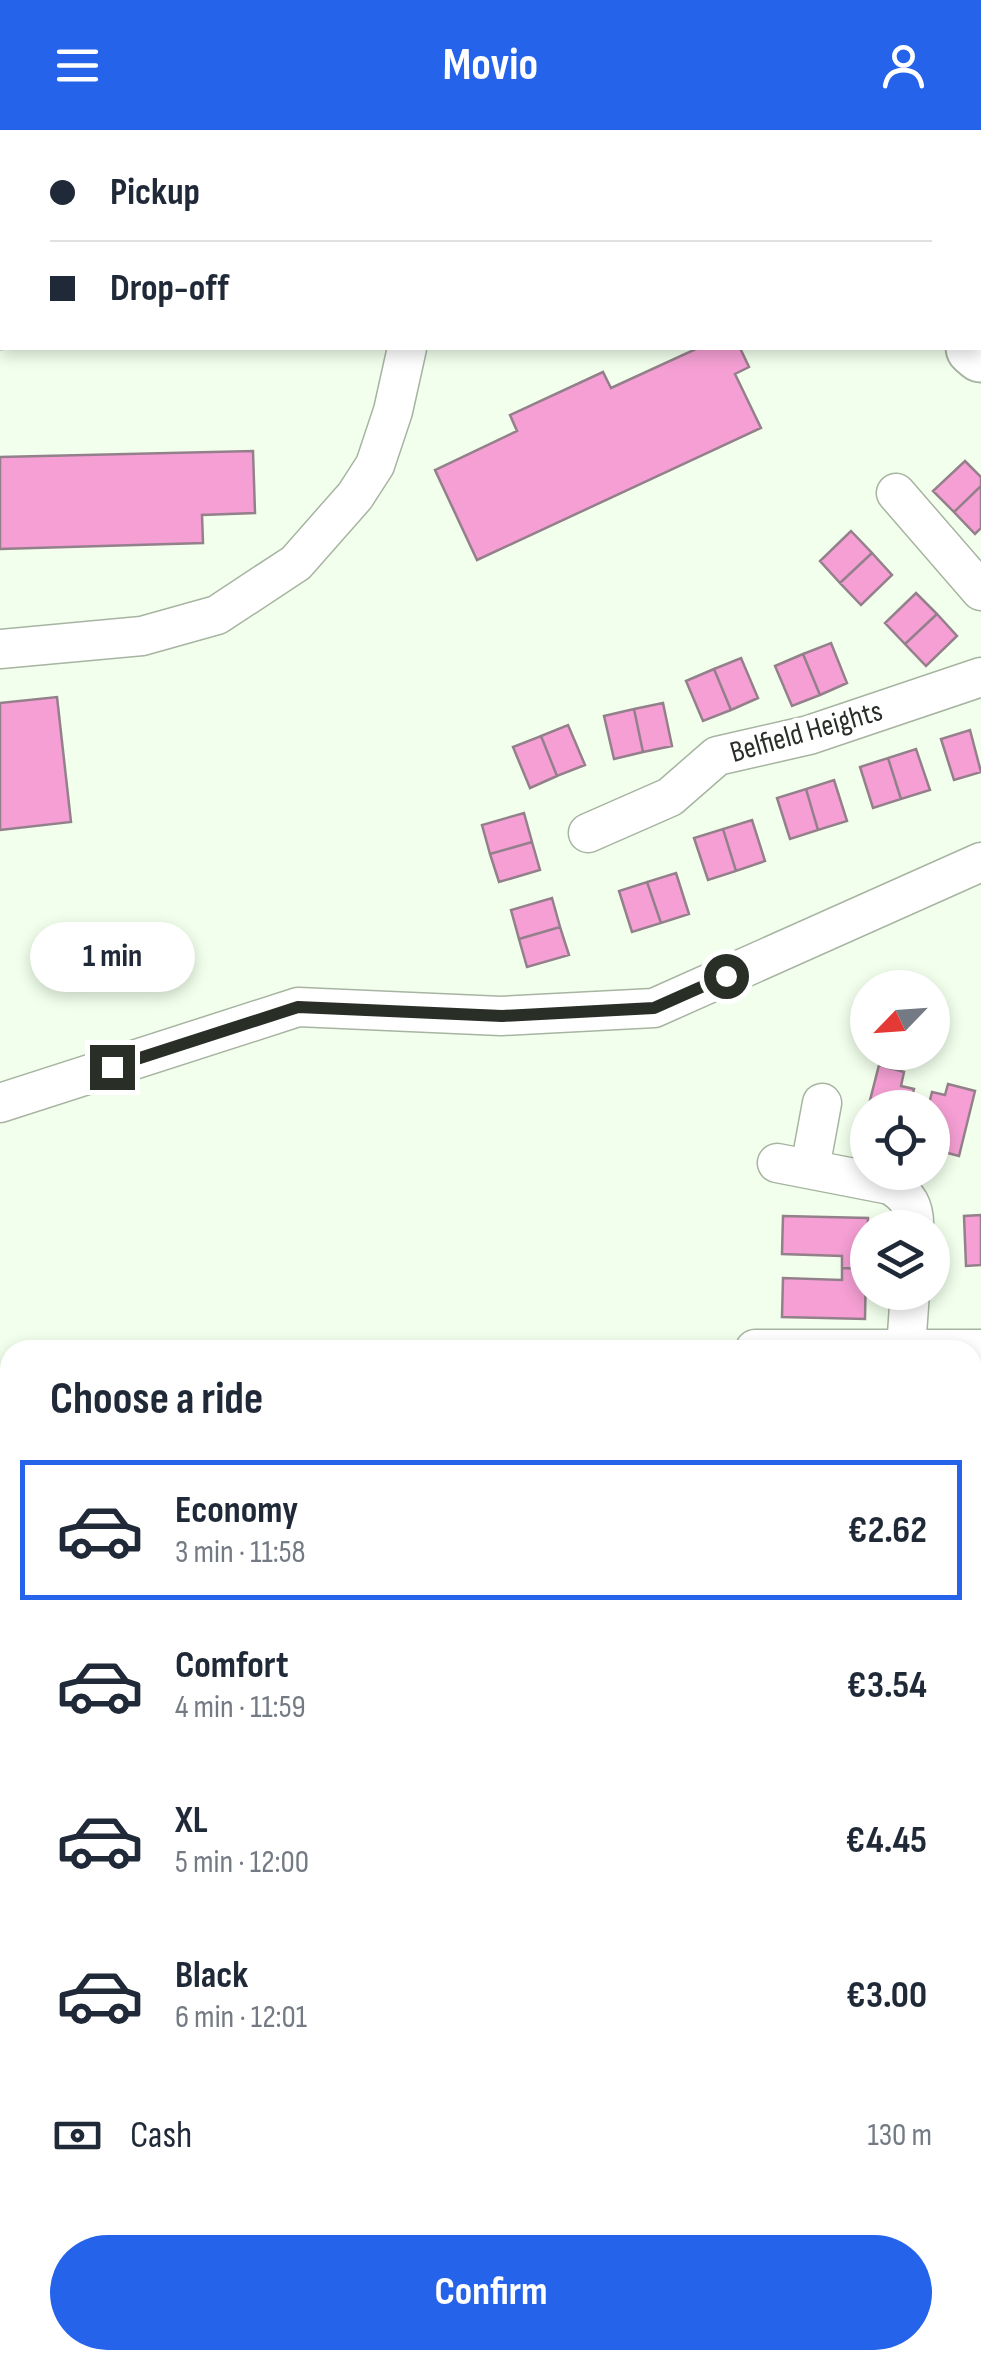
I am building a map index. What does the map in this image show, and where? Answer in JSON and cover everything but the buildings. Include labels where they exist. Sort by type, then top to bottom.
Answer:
[{"type":"street","points":[[0,649],[142,636],[217,615],[296,562],[355,496],[375,465],[407,350]]},
{"type":"street","points":[[896,493],[981,591]]},
{"type":"street","name":"Belfield Heights","points":[[588,832],[670,797],[717,756],[809,734],[981,677]]},
{"type":"street","points":[[0,1103],[298,1007],[502,1016],[654,1008],[981,862]]},
{"type":"street","points":[[822,1103],[793,1166],[890,1185],[902,1192],[912,1210]]},
{"type":"street","points":[[907,1340],[909,1310]]},
{"type":"route","points":[[112,1067],[298,1007],[502,1016],[654,1008],[726,976]]}]
